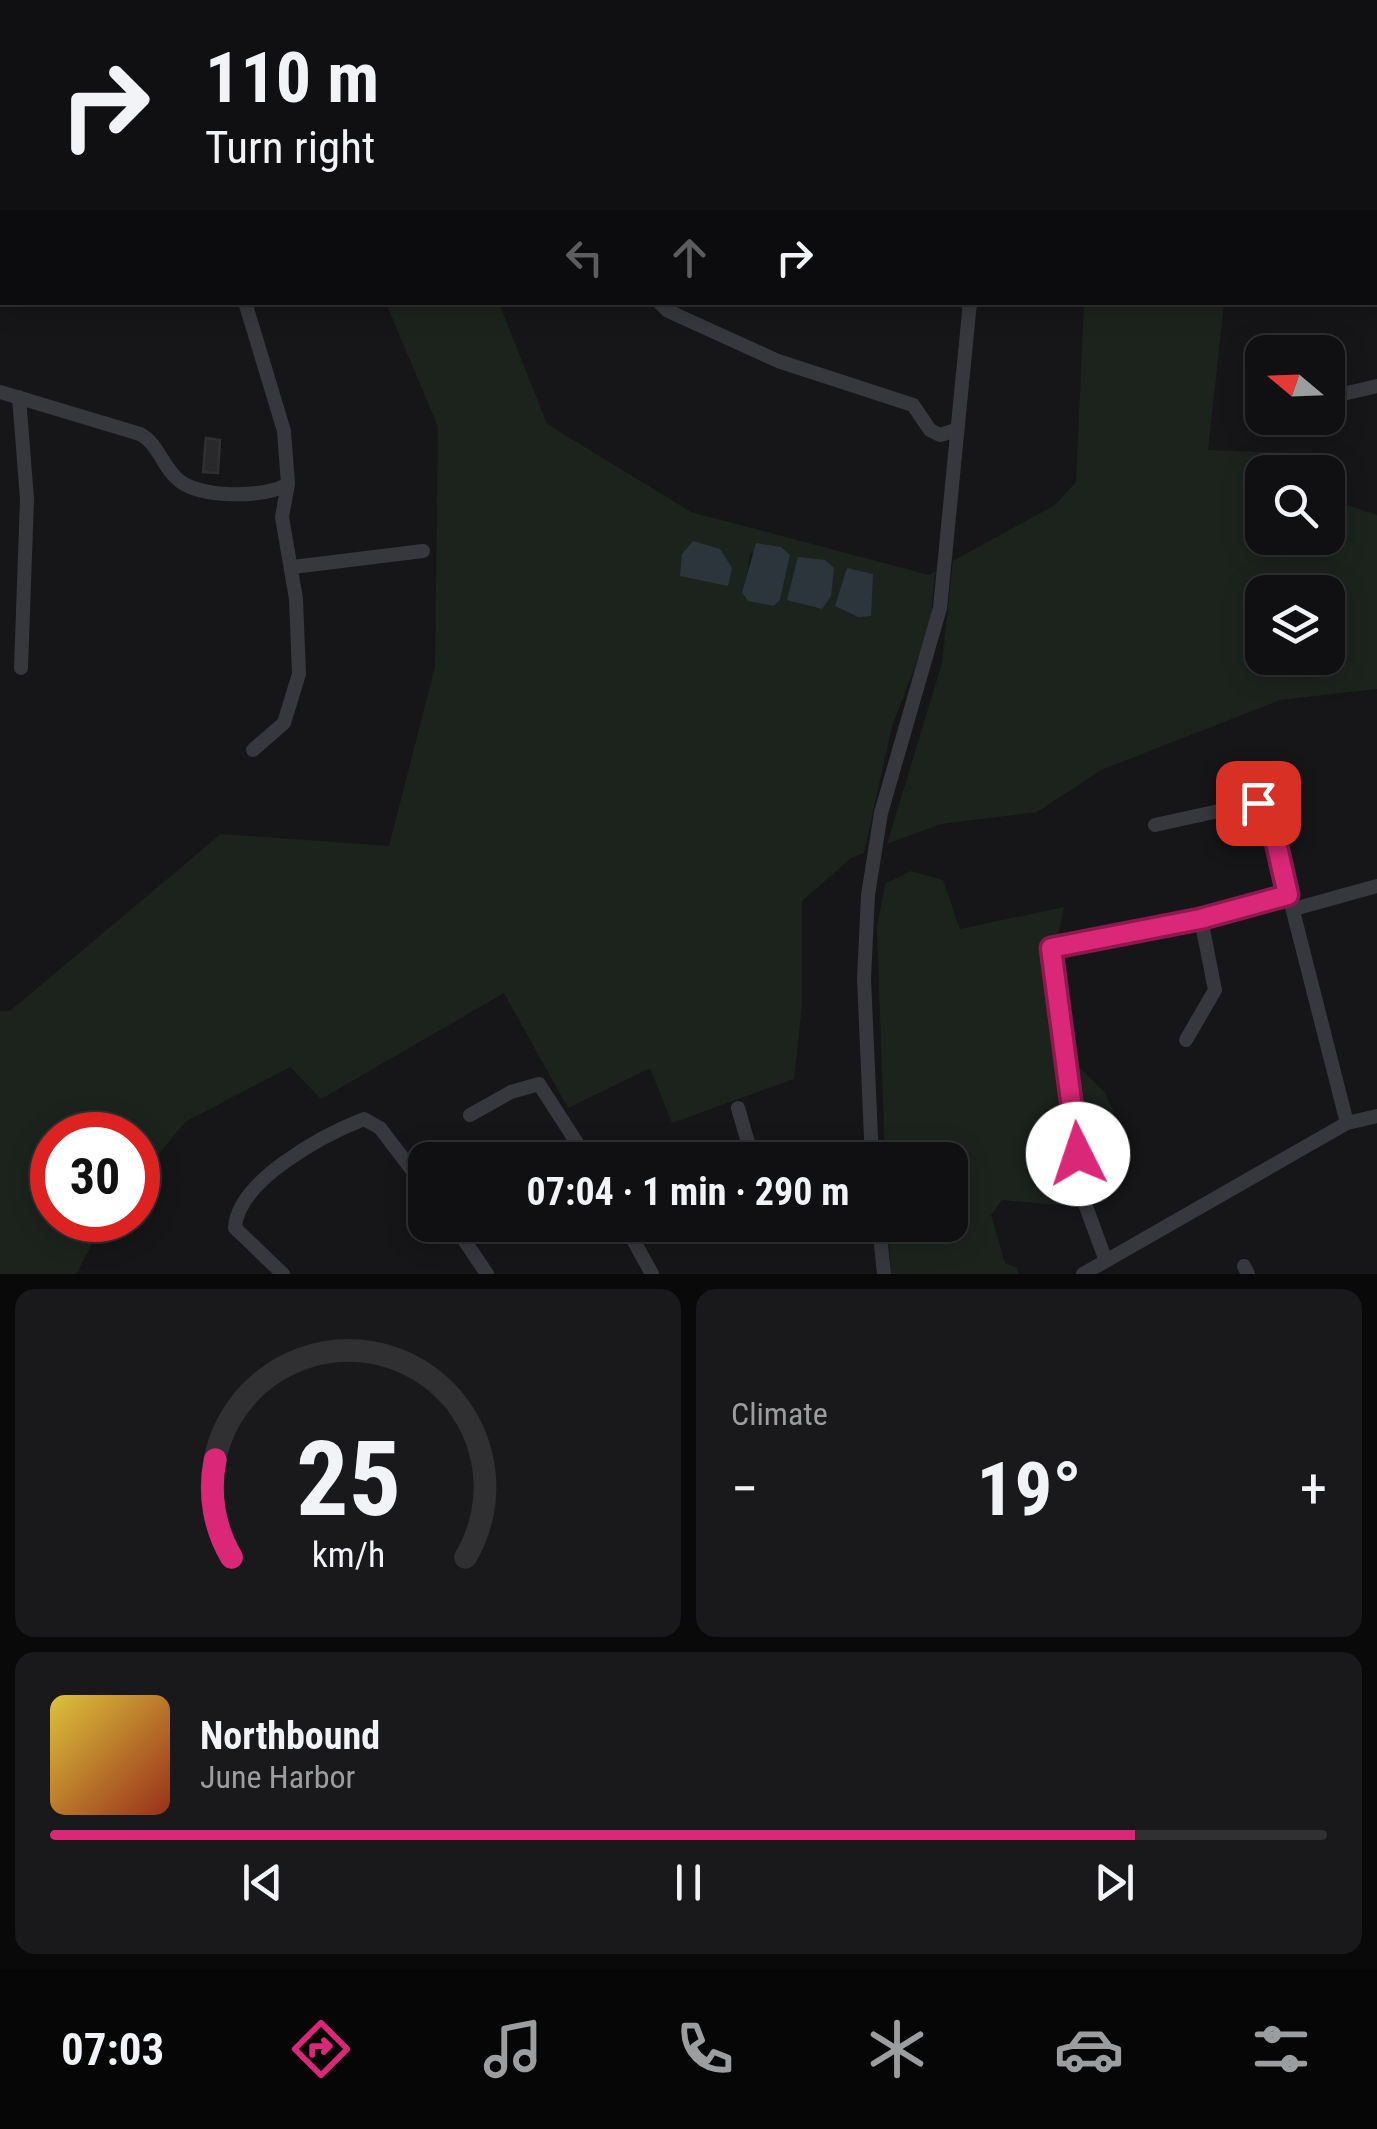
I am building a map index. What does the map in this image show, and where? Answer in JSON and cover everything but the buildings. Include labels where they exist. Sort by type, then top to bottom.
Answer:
[{"type":"street","points":[[246,305],[284,431],[288,484],[282,517],[293,567],[299,650],[294,702],[271,739],[253,750]]},
{"type":"street","points":[[662,305],[778,361],[913,405],[930,430],[940,435],[956,430]]},
{"type":"street","points":[[871,1142],[864,979],[868,894],[886,794],[940,608],[970,305]]},
{"type":"street","points":[[1345,393],[1377,386]]},
{"type":"street","points":[[0,392],[84,414],[150,438],[164,464],[181,482],[194,487],[264,495],[288,484]]},
{"type":"street","points":[[19,397],[27,516],[21,668]]},
{"type":"street","points":[[293,567],[424,551]]},
{"type":"street","points":[[1155,825],[1262,804],[1270,816],[1347,1123]]},
{"type":"street","points":[[1106,1261],[1081,1193],[1076,1116],[1051,948],[1377,886]]},
{"type":"street","points":[[1186,1040],[1215,990],[1200,919]]},
{"type":"street","points":[[470,1116],[511,1092],[539,1084],[576,1142]]},
{"type":"street","points":[[738,1108],[748,1142]]},
{"type":"street","points":[[1083,1274],[1347,1123],[1377,1116]]},
{"type":"street","points":[[283,1274],[234,1228],[235,1218],[255,1185],[364,1119],[380,1128],[408,1165]]},
{"type":"street","points":[[465,1242],[487,1274]]},
{"type":"street","points":[[634,1242],[652,1274]]},
{"type":"street","points":[[881,1242],[884,1274]]},
{"type":"shaded area","points":[[387,305],[500,305],[547,424],[691,512],[929,575],[935,572],[930,628],[892,726],[864,853],[851,858],[802,901],[802,1005],[794,1079],[672,1123],[650,1068],[568,1108],[504,993],[321,1099],[290,1067],[185,1122],[160,1152],[160,1112],[30,1112],[30,1242],[93,1242],[76,1274],[0,1274],[0,1011],[10,1011],[221,834],[389,846],[435,667],[438,427]],"holes":[[[750,553],[790,555],[780,600],[775,606],[744,598]]]},
{"type":"shaded area","points":[[1084,305],[1224,305],[1208,450],[1298,455],[1245,455],[1245,555],[1345,555],[1345,504],[1377,515],[1377,689],[1280,700],[1101,770],[1037,812],[941,824],[887,844],[942,663],[953,561],[1055,505],[1076,482]]},
{"type":"shaded area","points":[[693,541],[720,549],[732,568],[728,586],[680,576],[682,554]]},
{"type":"shaded area","points":[[756,543],[781,547],[790,555],[780,600],[774,606],[748,601],[742,593]]},
{"type":"shaded area","points":[[798,557],[825,560],[834,568],[831,596],[822,609],[787,600]]},
{"type":"shaded area","points":[[847,568],[873,574],[871,616],[858,617],[835,606]]},
{"type":"shaded area","points":[[911,871],[943,880],[960,929],[1064,907],[1057,940],[1079,1067],[1105,1093],[1113,1110],[1112,1125],[1075,1166],[1069,1206],[1002,1200],[991,1215],[1005,1263],[1017,1268],[1019,1274],[891,1274],[889,1242],[968,1242],[968,1142],[884,1142],[877,927],[885,884]]},
{"type":"route","points":[[1078,1154],[1064,1024],[1051,948],[1200,919],[1288,895],[1270,816],[1258,803]]}]
